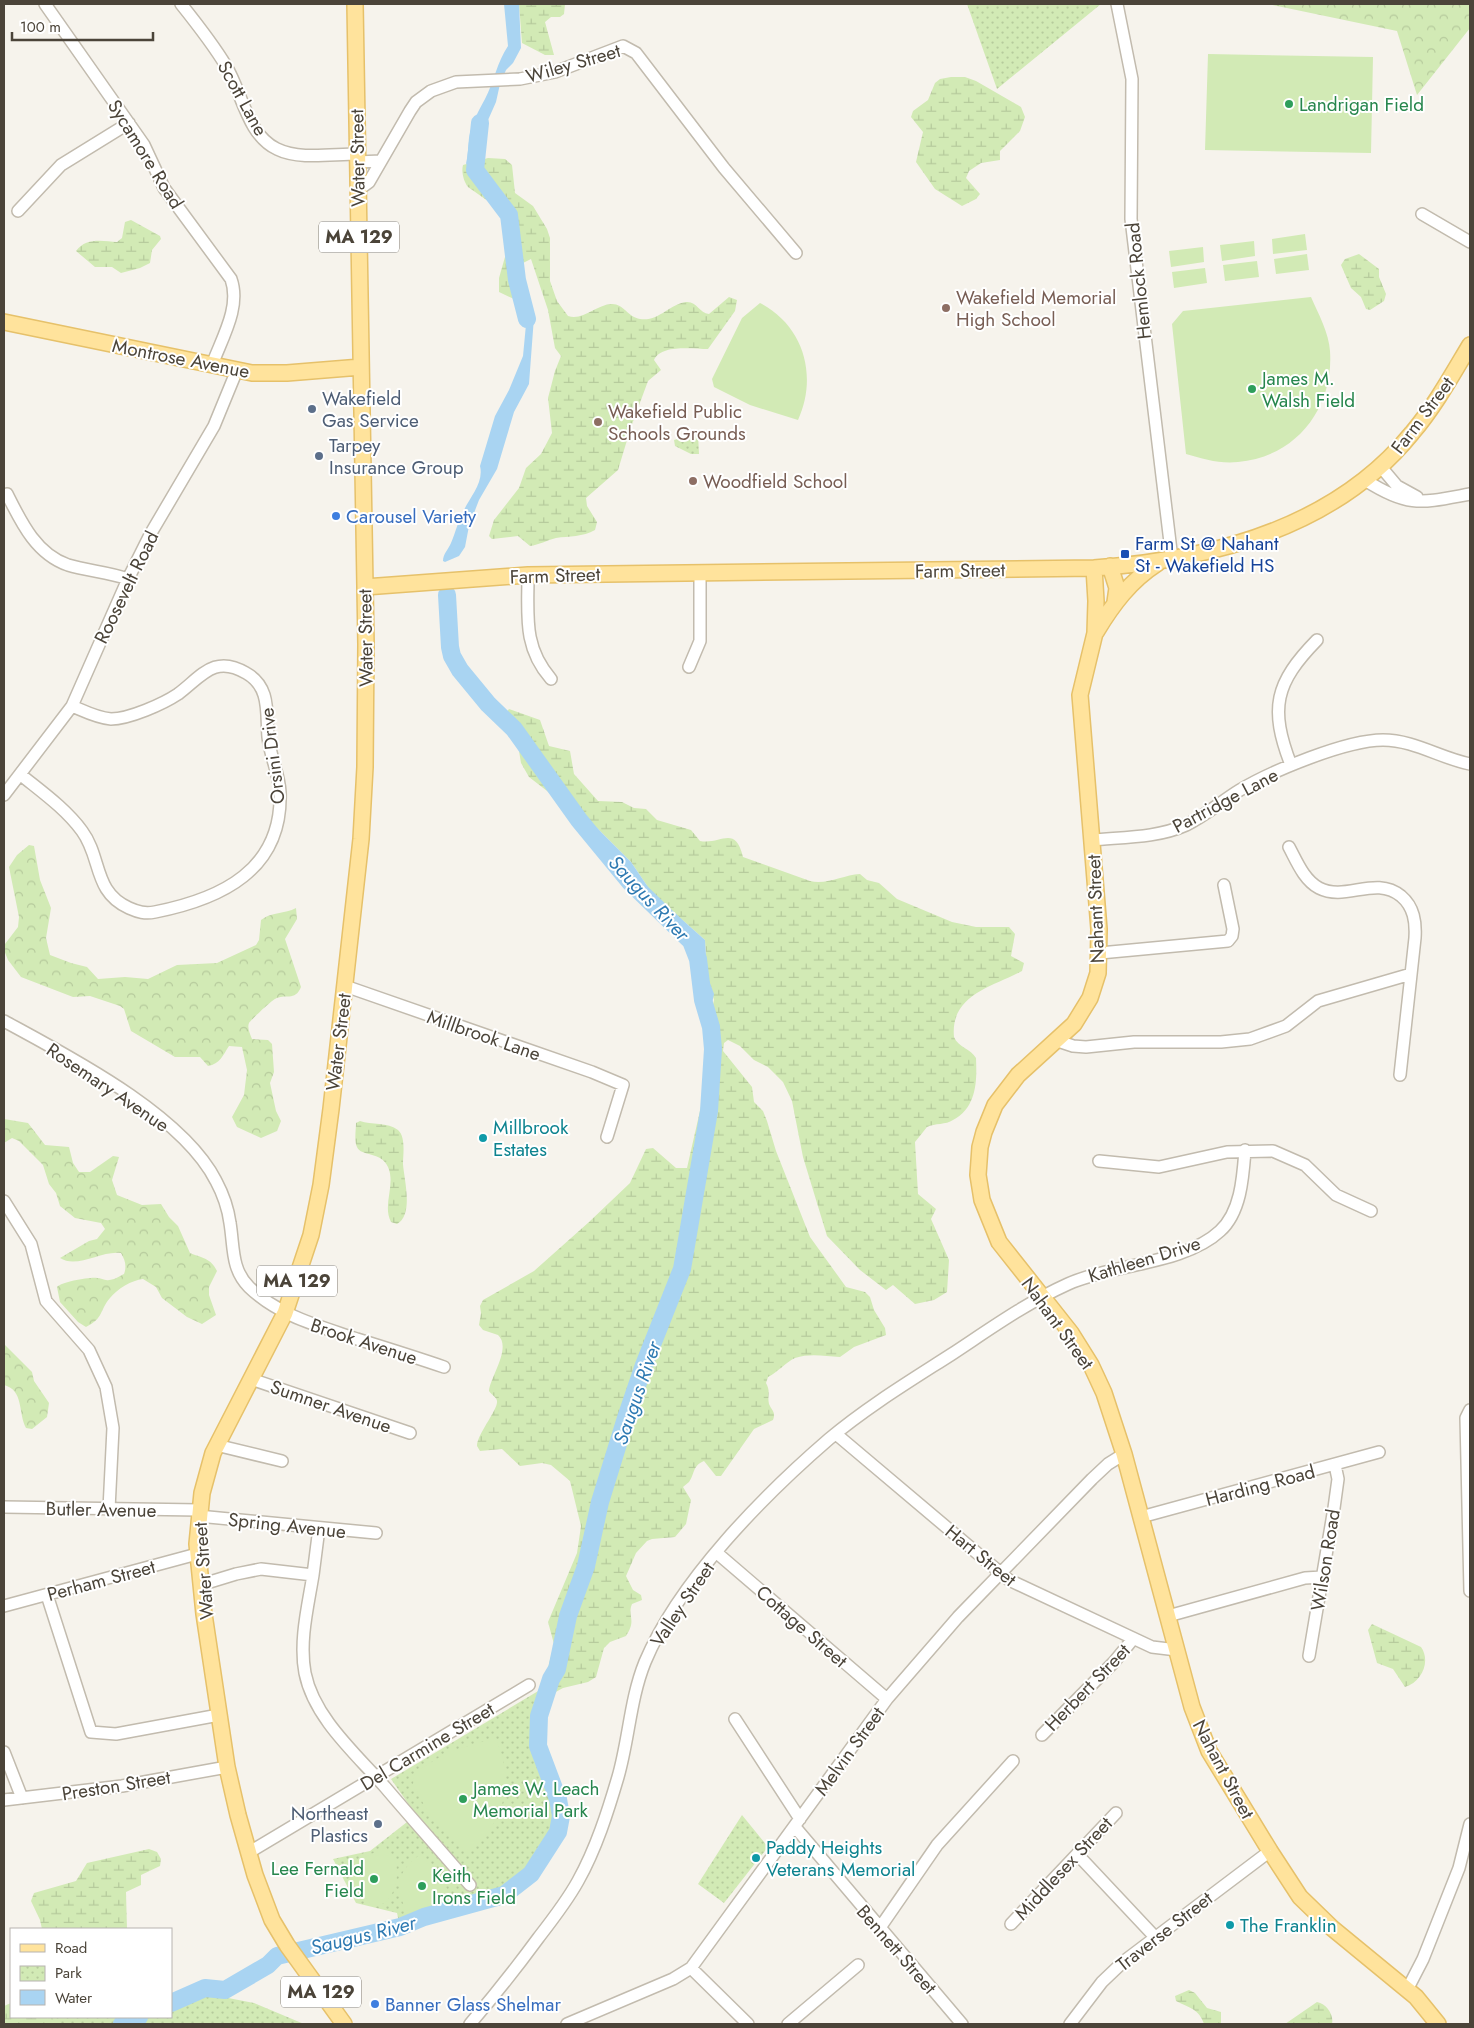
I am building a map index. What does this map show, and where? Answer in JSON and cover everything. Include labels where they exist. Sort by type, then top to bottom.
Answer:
[{"type":"main road","name":"Water Street","points":[[344,2024],[287,1945],[266,1904],[248,1853],[227,1766],[197,1554],[199,1513],[206,1476],[216,1445],[285,1313],[309,1241],[318,1200],[345,986],[360,839],[365,767],[365,587],[355,4]]},
{"type":"main road","name":"Montrose Avenue","points":[[4,322],[237,370],[276,374],[361,367]]},
{"type":"main road","name":"Farm Street","points":[[365,587],[528,575],[1094,568],[1168,560],[1238,544],[1276,531],[1317,512],[1365,480],[1381,467],[1423,419],[1470,345]]},
{"type":"main road","name":"Nahant Street","points":[[1095,633],[1114,602],[1140,575],[1168,560]]},
{"type":"main road","points":[[1110,566],[1117,588],[1114,602]]},
{"type":"main road","name":"Nahant Street","points":[[1094,568],[1095,633],[1080,694],[1100,953],[1098,973],[1090,998],[1074,1024],[1058,1041],[1025,1069],[1003,1093],[984,1132],[978,1162],[979,1187],[992,1228],[1006,1254],[1043,1296],[1079,1345],[1097,1378],[1114,1420],[1190,1700],[1204,1740],[1293,1888],[1313,1911],[1408,1990],[1426,2008],[1438,2024]]},
{"type":"street","name":"Sycamore Road","points":[[45,4],[144,145],[164,188],[225,268],[233,284],[233,307],[212,365]]},
{"type":"street","name":"Scott Lane","points":[[181,4],[226,67],[253,126],[275,149],[294,154],[357,158]]},
{"type":"street","name":"Hemlock Road","points":[[1116,4],[1132,79],[1131,219],[1168,560]]},
{"type":"street","name":"Wiley Street","points":[[358,190],[369,182],[410,111],[424,96],[449,84],[532,77],[568,68],[617,47],[632,49],[720,163],[796,253]]},
{"type":"street","points":[[18,211],[62,165],[129,123]]},
{"type":"street","points":[[357,158],[381,161]]},
{"type":"street","points":[[1422,214],[1470,242]]},
{"type":"street","name":"Roosevelt Road","points":[[4,796],[72,706],[128,579],[151,533],[211,432],[237,370]]},
{"type":"street","points":[[1381,467],[1390,480],[1404,491],[1431,500]]},
{"type":"street","points":[[1365,480],[1379,489],[1408,501],[1420,502],[1470,494]]},
{"type":"street","points":[[8,494],[28,533],[54,558],[69,565],[128,579]]},
{"type":"street","points":[[689,667],[700,641],[700,573]]},
{"type":"street","points":[[528,575],[528,625],[531,644],[540,666],[551,679]]},
{"type":"street","points":[[1291,765],[1279,729],[1277,714],[1280,697],[1284,682],[1294,665],[1317,640]]},
{"type":"street","name":"Orsini Drive","points":[[21,775],[61,808],[83,832],[92,849],[103,885],[108,894],[120,903],[138,912],[154,912],[218,893],[243,879],[262,859],[276,826],[280,791],[268,742],[266,699],[261,686],[253,678],[232,667],[214,667],[202,672],[172,697],[118,718],[99,717],[72,706]]},
{"type":"street","name":"Partridge Lane","points":[[1092,840],[1154,835],[1176,829],[1196,820],[1247,786],[1291,765],[1356,743],[1376,740],[1408,743],[1453,761],[1470,764]]},
{"type":"street","points":[[1289,848],[1307,878],[1322,889],[1338,892],[1377,887],[1392,890],[1404,899],[1412,910],[1415,922],[1400,1075]]},
{"type":"street","points":[[1100,953],[1227,941],[1232,937],[1233,931],[1224,885]]},
{"type":"street","points":[[1058,1041],[1077,1047],[1086,1047],[1134,1042],[1214,1042],[1250,1039],[1286,1026],[1314,1002],[1411,974]]},
{"type":"street","name":"Millbrook Lane","points":[[345,986],[592,1072],[623,1085],[607,1137]]},
{"type":"street","name":"Rosemary Avenue","points":[[4,1021],[109,1082],[143,1106],[189,1144],[203,1160],[221,1191],[228,1214],[233,1255],[238,1273],[249,1287],[285,1313]]},
{"type":"street","points":[[1099,1161],[1159,1167],[1214,1154],[1245,1150],[1273,1151],[1295,1159],[1314,1172],[1336,1195],[1371,1211]]},
{"type":"street","name":"Kathleen Drive","points":[[1043,1296],[1081,1279],[1179,1252],[1217,1234],[1228,1221],[1238,1198],[1245,1150]]},
{"type":"street","points":[[4,1201],[31,1244],[46,1300],[89,1350],[106,1387],[113,1428],[109,1509]]},
{"type":"street","name":"Valley Street","points":[[470,2024],[533,1945],[578,1882],[591,1853],[618,1777],[636,1693],[645,1662],[675,1608],[717,1553],[777,1487],[836,1434],[875,1405],[1003,1319],[1043,1296]]},
{"type":"street","name":"Brook Avenue","points":[[285,1313],[444,1367]]},
{"type":"street","name":"Sumner Avenue","points":[[251,1380],[410,1433]]},
{"type":"street","points":[[1470,1410],[1466,1418],[1470,1591]]},
{"type":"street","name":"Hart Street","points":[[836,1434],[1000,1573],[1018,1586],[1132,1639],[1152,1647],[1177,1650]]},
{"type":"street","points":[[216,1445],[282,1461]]},
{"type":"street","name":"Harding Road","points":[[1141,1517],[1379,1452]]},
{"type":"street","name":"Melvin Street","points":[[567,2024],[674,1979],[691,1968],[887,1699],[920,1658],[1092,1479],[1124,1454]]},
{"type":"street","name":"Wilson Road","points":[[1309,1656],[1338,1484],[1335,1465]]},
{"type":"street","name":"Butler Avenue","points":[[4,1507],[199,1513]]},
{"type":"street","name":"Spring Avenue","points":[[199,1513],[376,1533]]},
{"type":"street","points":[[319,1528],[306,1622],[304,1653],[308,1684],[329,1721],[470,1885]]},
{"type":"street","name":"Cottage Street","points":[[717,1553],[887,1699]]},
{"type":"street","name":"Perham Street","points":[[4,1606],[197,1554]]},
{"type":"street","points":[[200,1585],[256,1570],[314,1575]]},
{"type":"street","points":[[1168,1616],[1306,1578],[1322,1577]]},
{"type":"street","points":[[47,1595],[90,1729],[96,1733],[114,1734],[219,1715]]},
{"type":"street","name":"Herbert Street","points":[[1042,1735],[1114,1662],[1132,1639]]},
{"type":"street","name":"Del Carmine Street","points":[[248,1853],[529,1686]]},
{"type":"street","name":"Bennett Street","points":[[735,1719],[797,1823],[880,1929],[962,2024]]},
{"type":"street","points":[[4,1752],[22,1798]]},
{"type":"street","points":[[880,1929],[937,1845],[1014,1761]]},
{"type":"street","name":"Preston Street","points":[[4,1800],[122,1786],[227,1766]]},
{"type":"street","name":"Middlesex Street","points":[[1011,1924],[1116,1812]]},
{"type":"street","points":[[1408,1990],[1423,1959],[1459,1868],[1470,1824]]},
{"type":"street","name":"Traverse Street","points":[[1070,2024],[1102,1982],[1154,1937],[1270,1851]]},
{"type":"street","points":[[1077,1854],[1154,1937]]},
{"type":"street","points":[[788,2024],[858,1965]]},
{"type":"street","points":[[691,1968],[748,2024]]},
{"type":"green space","points":[[519,4],[565,4],[564,14],[560,17],[551,17],[545,22],[554,55],[545,55],[522,43]]},
{"type":"green space","points":[[967,4],[1101,4],[997,89]]},
{"type":"green space","points":[[1268,4],[1470,4],[1470,28],[1417,95],[1397,31]]},
{"type":"green space","name":"Landrigan Field","points":[[1208,54],[1373,57],[1371,153],[1205,150]]},
{"type":"green space","points":[[965,77],[976,81],[1021,107],[1025,117],[1020,131],[1000,151],[1000,160],[981,163],[969,171],[966,178],[980,194],[976,199],[962,206],[935,189],[916,162],[923,132],[911,117],[913,111],[928,100],[935,83],[940,79]]},
{"type":"green space","points":[[488,158],[505,159],[512,165],[515,193],[533,206],[547,229],[550,238],[550,281],[557,301],[568,316],[584,315],[605,305],[615,304],[636,318],[646,319],[653,318],[680,303],[686,302],[693,303],[703,312],[709,314],[729,297],[737,300],[735,311],[708,349],[670,349],[658,355],[654,360],[661,370],[648,381],[618,470],[586,498],[587,506],[597,522],[595,530],[586,534],[556,538],[530,546],[518,536],[492,539],[489,536],[494,520],[519,488],[526,468],[541,454],[552,433],[548,398],[561,356],[555,348],[548,310],[531,259],[523,263],[522,268],[523,286],[527,300],[518,295],[514,299],[499,292],[499,278],[507,250],[506,221],[495,206],[468,187],[462,171],[463,165]]},
{"type":"green space","points":[[131,220],[160,236],[161,239],[152,250],[150,263],[121,273],[112,267],[95,267],[76,251],[90,242],[117,242],[122,238],[125,222]]},
{"type":"green space","points":[[1305,234],[1307,250],[1273,254],[1272,239]]},
{"type":"green space","points":[[1254,241],[1255,256],[1222,261],[1220,245]]},
{"type":"green space","points":[[1203,247],[1204,262],[1171,267],[1169,251]]},
{"type":"green space","points":[[1307,254],[1309,270],[1276,274],[1274,259]]},
{"type":"green space","points":[[1359,254],[1379,269],[1379,277],[1386,294],[1384,301],[1370,310],[1366,309],[1361,297],[1351,288],[1341,265],[1345,259]]},
{"type":"green space","points":[[1257,261],[1259,277],[1225,281],[1223,265]]},
{"type":"green space","points":[[1205,268],[1207,283],[1174,288],[1172,272]]},
{"type":"green space","name":"James M. Walsh Field","points":[[1311,297],[1328,337],[1330,372],[1318,410],[1307,426],[1294,440],[1277,451],[1259,458],[1238,462],[1218,462],[1186,454],[1172,324],[1183,311]]},
{"type":"green space","points":[[760,303],[775,313],[787,325],[797,339],[803,354],[807,386],[798,420],[750,405],[714,387],[712,379],[742,318]]},
{"type":"green space","points":[[698,434],[699,454],[691,454],[675,446],[674,440]]},
{"type":"green space","points":[[509,709],[540,720],[549,746],[570,751],[574,774],[598,801],[622,802],[634,808],[646,809],[657,820],[691,830],[700,841],[731,838],[740,847],[743,857],[810,881],[823,882],[860,874],[867,880],[879,883],[897,899],[952,922],[976,927],[1009,927],[1015,934],[1011,956],[1024,963],[1022,971],[975,994],[959,1011],[955,1023],[954,1037],[958,1043],[976,1058],[974,1093],[967,1108],[961,1115],[950,1122],[927,1127],[915,1142],[918,1194],[936,1209],[931,1219],[949,1260],[947,1292],[934,1300],[915,1304],[893,1285],[886,1290],[860,1270],[827,1236],[803,1157],[792,1101],[783,1082],[768,1067],[754,1060],[740,1046],[728,1040],[724,1043],[723,1051],[752,1087],[754,1102],[763,1111],[776,1151],[810,1237],[846,1287],[865,1292],[870,1297],[874,1310],[885,1328],[886,1335],[854,1347],[840,1357],[812,1355],[795,1358],[768,1377],[766,1383],[769,1404],[774,1413],[773,1420],[754,1429],[721,1476],[716,1476],[704,1461],[697,1465],[691,1479],[683,1487],[691,1500],[686,1524],[675,1537],[647,1541],[636,1553],[626,1576],[633,1590],[641,1595],[642,1600],[632,1604],[630,1612],[631,1626],[626,1636],[610,1642],[604,1648],[596,1677],[588,1682],[563,1688],[552,1694],[542,1692],[554,1644],[548,1622],[577,1553],[581,1526],[570,1481],[551,1465],[542,1463],[520,1466],[502,1449],[480,1451],[477,1446],[480,1435],[496,1405],[497,1400],[489,1391],[503,1347],[498,1335],[483,1330],[479,1325],[480,1306],[483,1300],[534,1271],[589,1222],[630,1183],[646,1149],[653,1148],[676,1168],[687,1168],[717,1036],[711,1013],[714,1000],[707,975],[705,940],[652,893],[631,862],[596,827],[576,809],[560,801],[529,777],[521,763],[517,739],[506,713]]},
{"type":"green space","points":[[29,845],[34,846],[40,880],[51,908],[46,938],[50,955],[87,967],[98,979],[125,977],[148,979],[177,965],[217,963],[256,945],[259,940],[261,920],[265,917],[296,908],[297,919],[285,939],[301,987],[299,992],[293,996],[279,997],[273,1000],[248,1025],[252,1039],[268,1040],[272,1044],[274,1072],[270,1083],[276,1111],[281,1121],[277,1131],[261,1138],[237,1127],[232,1117],[244,1095],[247,1070],[242,1047],[229,1046],[218,1061],[208,1066],[200,1057],[175,1057],[131,1031],[124,1009],[120,1006],[90,996],[73,997],[21,977],[8,960],[4,950],[5,944],[18,927],[19,917],[9,867],[17,855]]},
{"type":"green space","points":[[4,1119],[28,1123],[45,1145],[69,1147],[73,1163],[79,1172],[90,1172],[113,1156],[119,1157],[112,1180],[117,1195],[142,1205],[161,1204],[169,1217],[178,1226],[190,1253],[206,1259],[215,1267],[217,1271],[209,1287],[209,1295],[216,1315],[202,1324],[187,1317],[162,1298],[156,1287],[143,1279],[130,1283],[117,1291],[92,1324],[86,1327],[78,1322],[60,1302],[57,1287],[64,1283],[82,1279],[115,1279],[124,1274],[124,1261],[121,1253],[106,1254],[74,1261],[60,1258],[89,1241],[97,1239],[105,1229],[101,1223],[75,1218],[60,1206],[56,1193],[49,1184],[43,1165],[19,1141],[12,1138],[4,1143]]},
{"type":"green space","points":[[360,1121],[394,1127],[401,1133],[404,1146],[403,1164],[407,1205],[402,1219],[397,1224],[391,1222],[388,1209],[391,1181],[388,1167],[381,1159],[359,1150],[356,1145],[356,1123]]},
{"type":"green space","points":[[4,1344],[32,1372],[34,1381],[49,1403],[47,1417],[32,1429],[26,1428],[20,1403],[15,1392],[4,1385]]},
{"type":"green space","points":[[1372,1624],[1421,1647],[1424,1653],[1425,1664],[1416,1681],[1405,1687],[1393,1669],[1377,1663],[1368,1630]]},
{"type":"green space","points":[[550,1684],[539,1716],[538,1746],[540,1757],[553,1783],[561,1816],[558,1832],[531,1874],[504,1895],[424,1917],[400,1927],[397,1913],[356,1903],[333,1859],[370,1851],[416,1815],[391,1779]]},
{"type":"green space","name":"James W. Leach Memorial Park","points":[[495,1738],[505,1770],[503,1801],[490,1829],[466,1853],[431,1818],[413,1784],[415,1772],[448,1752]]},
{"type":"green space","points":[[742,1815],[768,1847],[724,1903],[698,1884]]},
{"type":"green space","name":"Lee Fernald Field","points":[[386,1847],[396,1864],[397,1878],[393,1892],[385,1903],[372,1906],[348,1873],[350,1864]]},
{"type":"green space","points":[[149,1849],[157,1852],[161,1859],[160,1866],[141,1875],[141,1885],[126,1892],[127,1928],[42,1928],[31,1901],[34,1893],[76,1881],[87,1863]]},
{"type":"green space","name":"Keith Irons Field","points":[[421,1854],[448,1890],[446,1899],[411,1917],[401,1899],[400,1882],[406,1868]]},
{"type":"green space","points":[[1189,1990],[1195,1993],[1207,2008],[1221,2012],[1221,2024],[1204,2024],[1197,2012],[1176,2001],[1175,1996]]},
{"type":"green space","points":[[192,1991],[254,2003],[304,2024],[55,2024],[52,2018],[119,2018],[119,2021],[126,2018],[172,2018],[172,1998]]},
{"type":"green space","points":[[1317,2002],[1329,2010],[1332,2024],[1285,2024]]},
{"type":"green space","points":[[10,2003],[10,2018],[145,2018],[130,2024],[4,2024],[4,2006]]},
{"type":"water","points":[[504,4],[519,4],[521,48],[513,63],[506,70],[500,84],[496,102],[481,136],[475,161],[466,164],[472,128],[508,46]]},
{"type":"water","points":[[516,295],[527,300],[534,317],[529,384],[514,412],[497,469],[479,500],[469,526],[465,547],[459,556],[445,562],[443,561],[444,556],[460,518],[479,483],[480,466],[495,416],[509,390],[523,356],[527,314],[514,299]]},
{"type":"water","points":[[560,801],[576,809],[596,827],[631,862],[652,893],[705,940],[707,975],[714,994],[711,1008],[708,1003],[702,974],[703,948],[686,926],[629,877],[576,811]]},
{"type":"waterway","points":[[480,123],[475,170],[509,215],[517,280],[527,319]]},
{"type":"waterway","name":"Saugus River","points":[[172,2003],[205,1988],[225,1990],[268,1965],[277,1956],[400,1927],[424,1917],[504,1895],[531,1874],[558,1832],[561,1816],[558,1799],[538,1746],[539,1716],[551,1679],[557,1669],[568,1616],[586,1566],[600,1502],[626,1418],[644,1365],[682,1269],[709,1111],[713,1049],[711,1027],[703,1000],[698,959],[691,941],[630,882],[579,820],[514,729],[488,704],[460,670],[452,656],[450,647],[447,595]]},
{"type":"waterway","name":"Saugus River","points":[[122,2024],[137,2018]]},
{"type":"place","name":"Landrigan Field","points":[[1289,104]]},
{"type":"place","name":"Wakefield Memorial High School","points":[[946,308]]},
{"type":"place","name":"James M. Walsh Field","points":[[1252,389]]},
{"type":"place","name":"Wakefield Gas Service","points":[[312,409]]},
{"type":"place","name":"Wakefield Public Schools Grounds","points":[[598,422]]},
{"type":"place","name":"Tarpey Insurance Group","points":[[319,456]]},
{"type":"place","name":"Woodfield School","points":[[693,481]]},
{"type":"place","name":"Carousel Variety","points":[[336,516]]},
{"type":"place","name":"Farm St @ Nahant St - Wakefield HS","points":[[1125,554]]},
{"type":"place","name":"Millbrook Estates","points":[[483,1138]]},
{"type":"place","name":"James W. Leach Memorial Park","points":[[463,1799]]},
{"type":"place","name":"Northeast Plastics","points":[[378,1824]]},
{"type":"place","name":"Paddy Heights Veterans Memorial","points":[[756,1858]]},
{"type":"place","name":"Lee Fernald Field","points":[[374,1879]]},
{"type":"place","name":"Keith Irons Field","points":[[422,1886]]},
{"type":"place","name":"The Franklin","points":[[1230,1925]]},
{"type":"place","name":"Banner Glass Shelmar","points":[[375,2004]]}]
